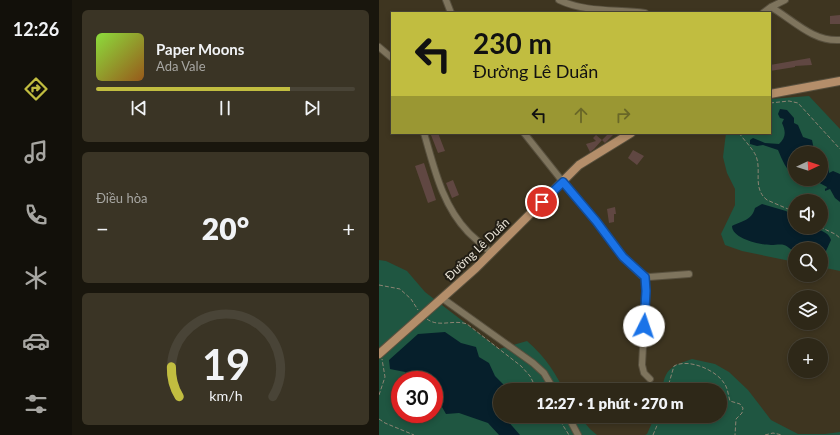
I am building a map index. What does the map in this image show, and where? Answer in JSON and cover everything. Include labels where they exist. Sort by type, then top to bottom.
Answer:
[{"type":"main road","points":[[771,94],[840,81]]},
{"type":"main road","name":"Đường Lê Duẩn","points":[[380,354],[491,253],[579,165],[629,134]]},
{"type":"street","points":[[446,0],[451,12]]},
{"type":"street","points":[[559,0],[638,12]]},
{"type":"street","points":[[764,12],[785,0]]},
{"type":"street","points":[[771,7],[821,38],[840,40]]},
{"type":"street","points":[[379,47],[391,57]]},
{"type":"street","points":[[424,134],[436,173],[455,216],[467,231],[491,253]]},
{"type":"street","points":[[525,134],[596,221],[623,257],[645,277],[646,291],[642,365],[644,373],[650,379]]},
{"type":"street","points":[[645,277],[689,274]]},
{"type":"street","points":[[442,298],[533,363],[544,373],[550,383]]},
{"type":"street","points":[[572,423],[578,435]]},
{"type":"path","points":[[771,104],[789,101],[798,103],[840,149]]},
{"type":"path","points":[[740,134],[756,156],[759,188],[764,198],[788,209]]},
{"type":"path","points":[[828,231],[840,238]]},
{"type":"path","points":[[379,285],[398,288],[404,292],[422,316],[434,324],[456,322],[467,324],[485,337],[503,354],[521,366],[530,376],[534,383]]},
{"type":"path","points":[[379,395],[385,377],[380,354]]},
{"type":"path","points":[[669,383],[674,366],[679,364],[695,365],[706,368],[719,377],[724,383]]},
{"type":"path","points":[[727,391],[730,401],[740,404],[743,408],[736,419],[735,435]]},
{"type":"path","points":[[379,419],[385,423],[415,435]]},
{"type":"path","points":[[561,423],[569,435]]},
{"type":"path","points":[[653,435],[658,423]]},
{"type":"path","points":[[765,435],[773,433],[782,435]]},
{"type":"green space","points":[[809,96],[840,129],[840,271],[828,268],[828,242],[788,242],[788,261],[742,251],[725,245],[721,234],[735,205],[735,189],[727,173],[723,157],[726,134],[771,134],[771,99]]},
{"type":"green space","points":[[379,260],[386,261],[407,271],[425,292],[499,349],[527,341],[539,352],[548,364],[560,383],[493,383],[493,423],[585,423],[597,435],[379,435]]},
{"type":"green space","points":[[692,359],[715,364],[729,372],[748,390],[771,420],[798,434],[825,434],[840,432],[840,435],[645,435],[647,434],[652,423],[727,423],[727,383],[663,383],[668,372],[679,364]]},
{"type":"water","points":[[780,109],[787,110],[794,118],[794,123],[798,125],[803,137],[812,140],[813,146],[788,146],[788,169],[778,150],[763,145],[757,146],[750,144],[750,140],[753,138],[765,143],[779,144],[784,137],[785,132],[782,123],[784,119],[780,118],[778,114]]},
{"type":"water","points":[[828,167],[829,173],[833,171],[840,174],[840,202],[835,198],[830,189],[825,191],[825,188],[826,189],[827,187],[825,186],[828,186]]},
{"type":"water","points":[[762,204],[786,211],[788,212],[788,234],[827,234],[831,240],[828,247],[828,242],[788,242],[788,247],[784,245],[761,244],[742,238],[733,231],[732,226],[749,218],[754,212],[755,208]]},
{"type":"water","points":[[445,332],[461,343],[476,347],[479,357],[489,363],[495,376],[502,383],[493,383],[493,423],[510,423],[520,435],[499,435],[488,423],[459,413],[446,414],[443,409],[443,371],[400,371],[390,369],[389,360],[418,334]]},
{"type":"building","points":[[840,15],[840,24],[830,24],[830,16]]},
{"type":"building","points":[[810,58],[812,65],[795,66],[771,71],[771,65]]},
{"type":"building","points":[[438,134],[445,151],[438,153],[431,135]]},
{"type":"building","points":[[608,134],[612,134],[613,135],[605,143],[602,140]]},
{"type":"building","points":[[596,135],[602,140],[590,152],[586,144],[596,141],[593,138]]},
{"type":"building","points":[[633,150],[644,156],[637,165],[628,158]]},
{"type":"building","points":[[424,163],[436,200],[428,203],[415,166]]},
{"type":"building","points":[[453,180],[459,195],[452,198],[446,183]]},
{"type":"building","points":[[615,207],[616,214],[614,214],[614,222],[609,223],[607,209]]},
{"type":"route","points":[[542,202],[563,182],[596,221],[623,257],[641,275],[645,277],[646,291],[644,326]]}]
